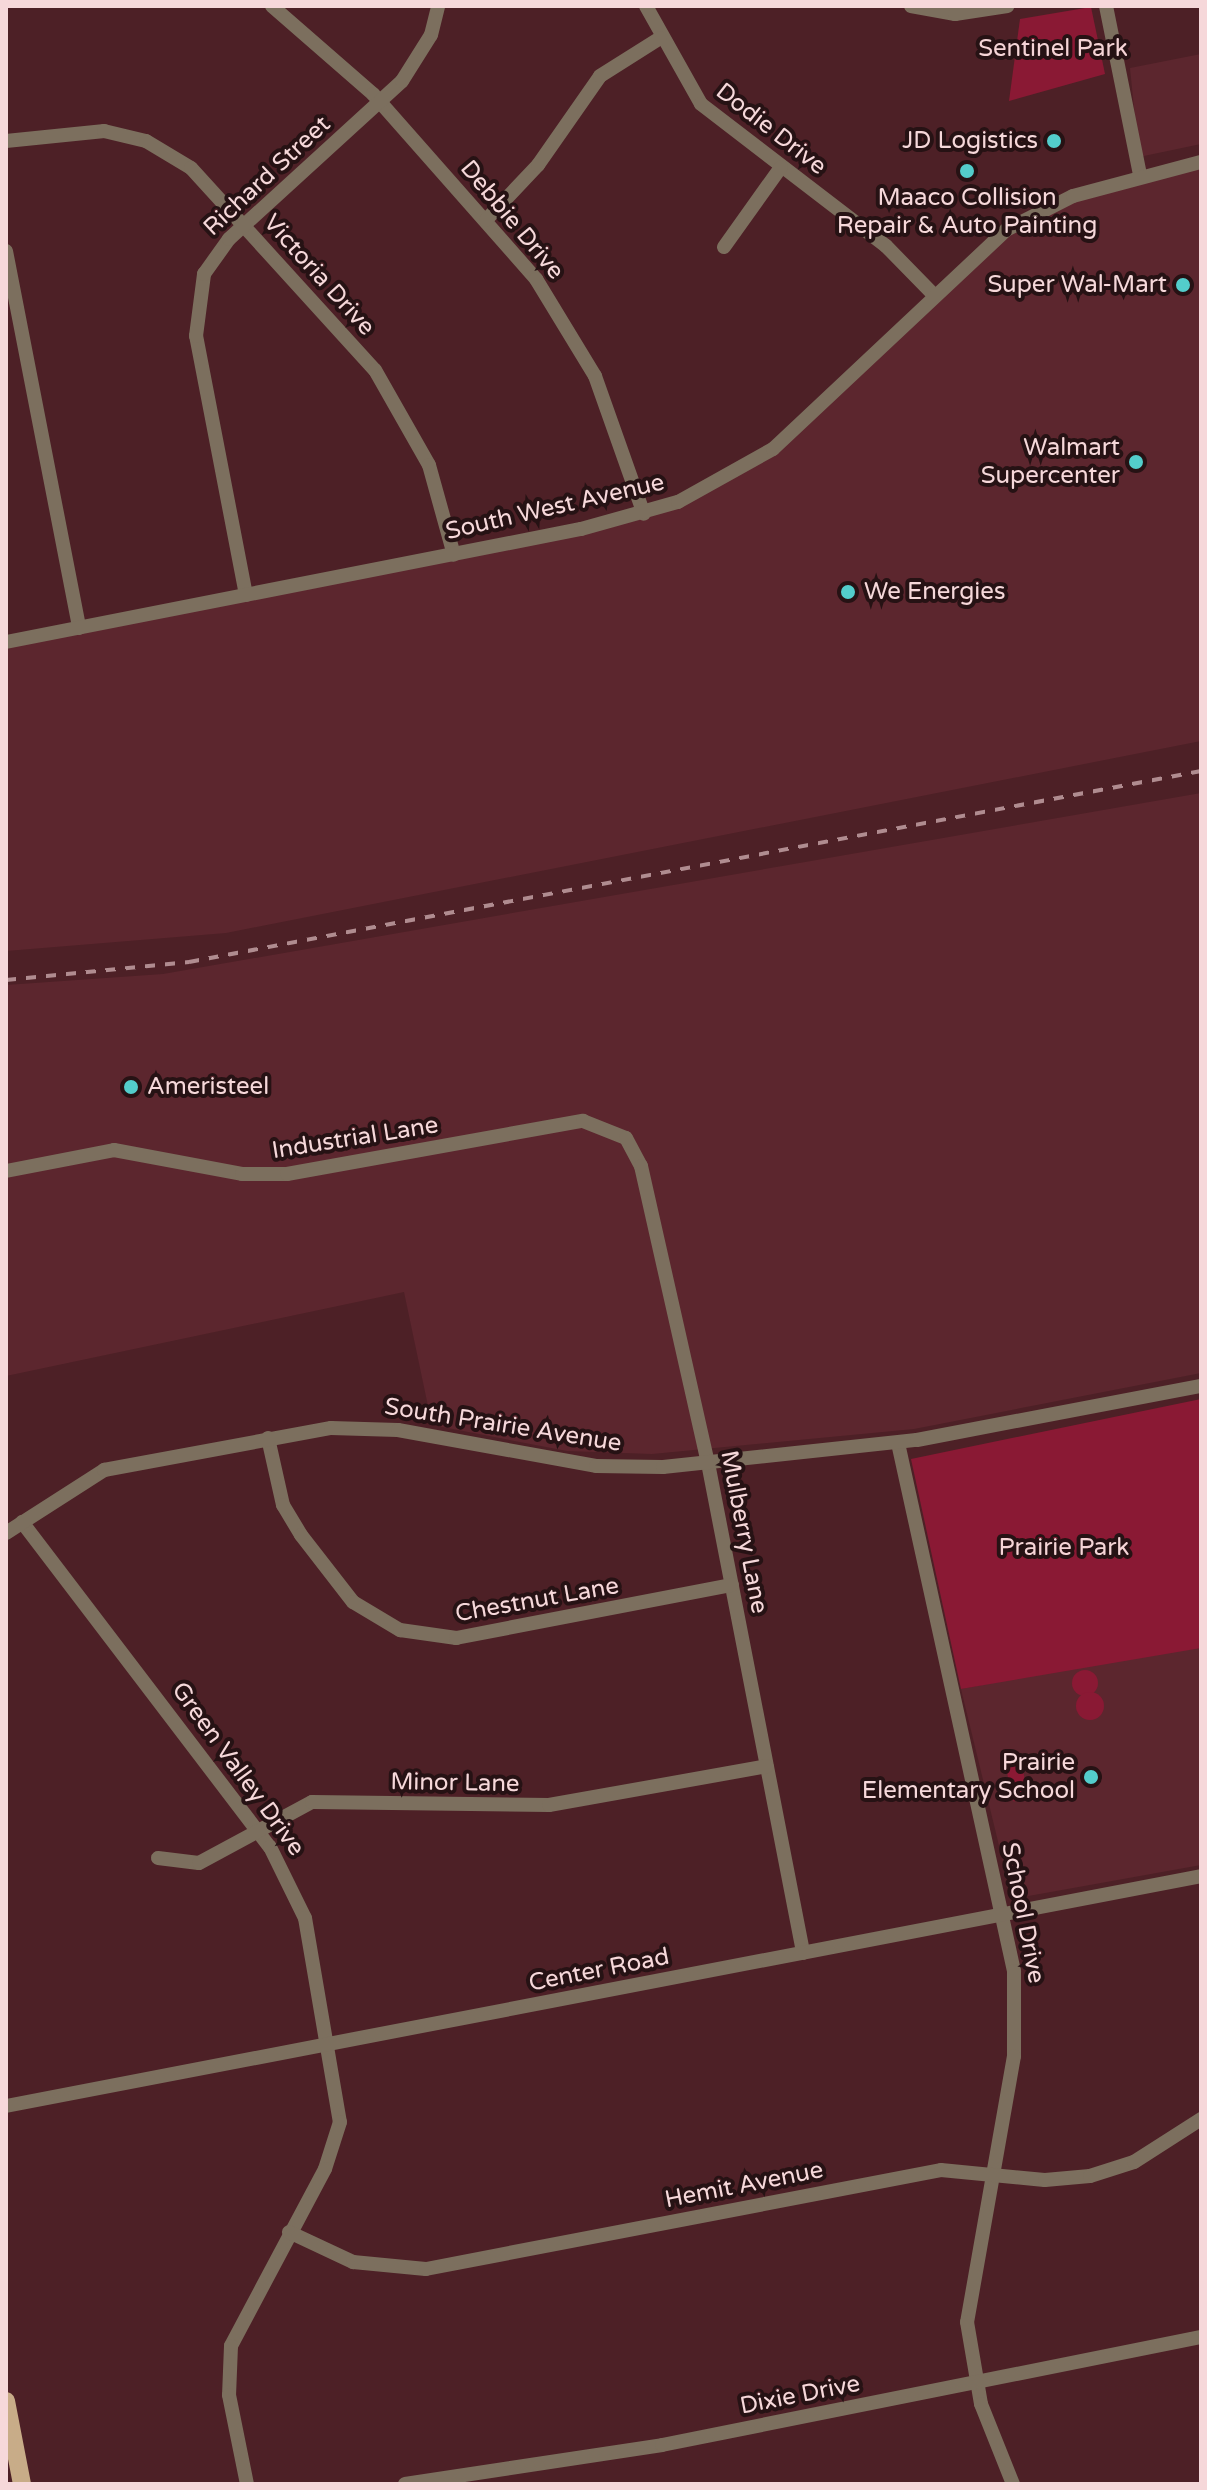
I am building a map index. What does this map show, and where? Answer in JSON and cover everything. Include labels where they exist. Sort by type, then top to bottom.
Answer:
[{"type":"main road","points":[[6,2401],[22,2484]]},
{"type":"street","name":"Debbie Drive","points":[[272,6],[380,102],[536,279],[582,353],[644,514]]},
{"type":"street","name":"Richard Street","points":[[246,595],[195,322],[208,266],[244,226],[380,102],[416,62],[438,6]]},
{"type":"street","name":"Dodie Drive","points":[[646,6],[660,38],[701,104],[886,246],[934,295]]},
{"type":"street","points":[[911,6],[955,14],[1007,6]]},
{"type":"street","points":[[1106,6],[1140,175]]},
{"type":"street","points":[[486,220],[538,165],[600,76],[660,38]]},
{"type":"street","name":"Victoria Drive","points":[[6,141],[86,129],[146,141],[191,168],[375,370],[409,420],[439,491],[454,555]]},
{"type":"street","name":"South West Avenue","points":[[6,642],[454,555],[644,514],[720,483],[773,449],[988,243],[1041,209],[1140,175],[1201,162]]},
{"type":"street","points":[[724,247],[781,167]]},
{"type":"street","points":[[6,251],[79,628]]},
{"type":"street","name":"Industrial Lane","points":[[6,1171],[114,1150],[242,1174],[287,1174],[573,1121],[617,1130]]},
{"type":"street","name":"Mulberry Lane","points":[[617,1130],[641,1166],[708,1463],[803,1953]]},
{"type":"street","name":"South Prairie Avenue","points":[[6,1533],[104,1470],[268,1438],[374,1427],[596,1466],[708,1463],[898,1443],[1201,1386]]},
{"type":"street","name":"Chestnut Lane","points":[[268,1438],[280,1497],[301,1535],[353,1602],[400,1630],[456,1638],[732,1585]]},
{"type":"street","name":"School Drive","points":[[898,1443],[1004,1914],[1017,2024],[968,2300],[976,2381],[1013,2484]]},
{"type":"street","name":"Green Valley Drive","points":[[22,1522],[257,1829],[300,1902],[331,2043],[338,2132],[289,2232],[241,2319],[228,2360],[247,2484]]},
{"type":"street","name":"Minor Lane","points":[[158,1858],[199,1863],[257,1829],[329,1799],[534,1806],[767,1766]]},
{"type":"street","name":"Center Road","points":[[6,2106],[1201,1876]]},
{"type":"street","name":"Hemit Avenue","points":[[289,2232],[353,2262],[426,2269],[941,2170],[1045,2180],[1101,2173],[1153,2153],[1201,2119]]},
{"type":"street","name":"Dixie Drive","points":[[413,2483],[662,2445],[1201,2337]]},
{"type":"shaded area","points":[[1201,54],[1201,144],[1139,157],[1130,68]]},
{"type":"shaded area","points":[[1201,163],[1201,741],[226,933],[6,951],[6,643],[615,523],[751,467],[949,281],[1041,210]]},
{"type":"shaded area","points":[[1201,793],[1201,1373],[914,1429],[652,1454],[567,1451],[432,1425],[404,1292],[6,1376],[6,985],[163,974]]},
{"type":"shaded area","name":"Prairie Elementary School","points":[[1200,1643],[1201,1865],[1012,1899],[961,1689]]},
{"type":"green space","name":"Sentinel Park","points":[[1091,7],[1105,74],[1009,101],[1020,19]]},
{"type":"green space","name":"Prairie Park","points":[[1201,1399],[1201,1648],[961,1689],[911,1459]]},
{"type":"green space","points":[[1085,1670],[1094,1674],[1098,1683],[1094,1692],[1085,1696],[1076,1692],[1072,1683],[1076,1674]]},
{"type":"green space","points":[[1090,1692],[1100,1696],[1104,1706],[1100,1716],[1090,1720],[1080,1716],[1076,1706],[1080,1696]]},
{"type":"green space","points":[[1020,1758],[1029,1798],[1014,1802],[1004,1762]]},
{"type":"railway","points":[[6,980],[189,962],[1201,771]]},
{"type":"place","name":"JD Logistics","points":[[1054,141]]},
{"type":"place","name":"Maaco Collision Repair & Auto Painting","points":[[967,171]]},
{"type":"place","name":"Super Wal-Mart","points":[[1183,285]]},
{"type":"place","name":"Walmart Supercenter","points":[[1136,462]]},
{"type":"place","name":"We Energies","points":[[848,592]]},
{"type":"place","name":"Ameristeel","points":[[131,1087]]},
{"type":"place","name":"Prairie Elementary School","points":[[1091,1777]]}]
